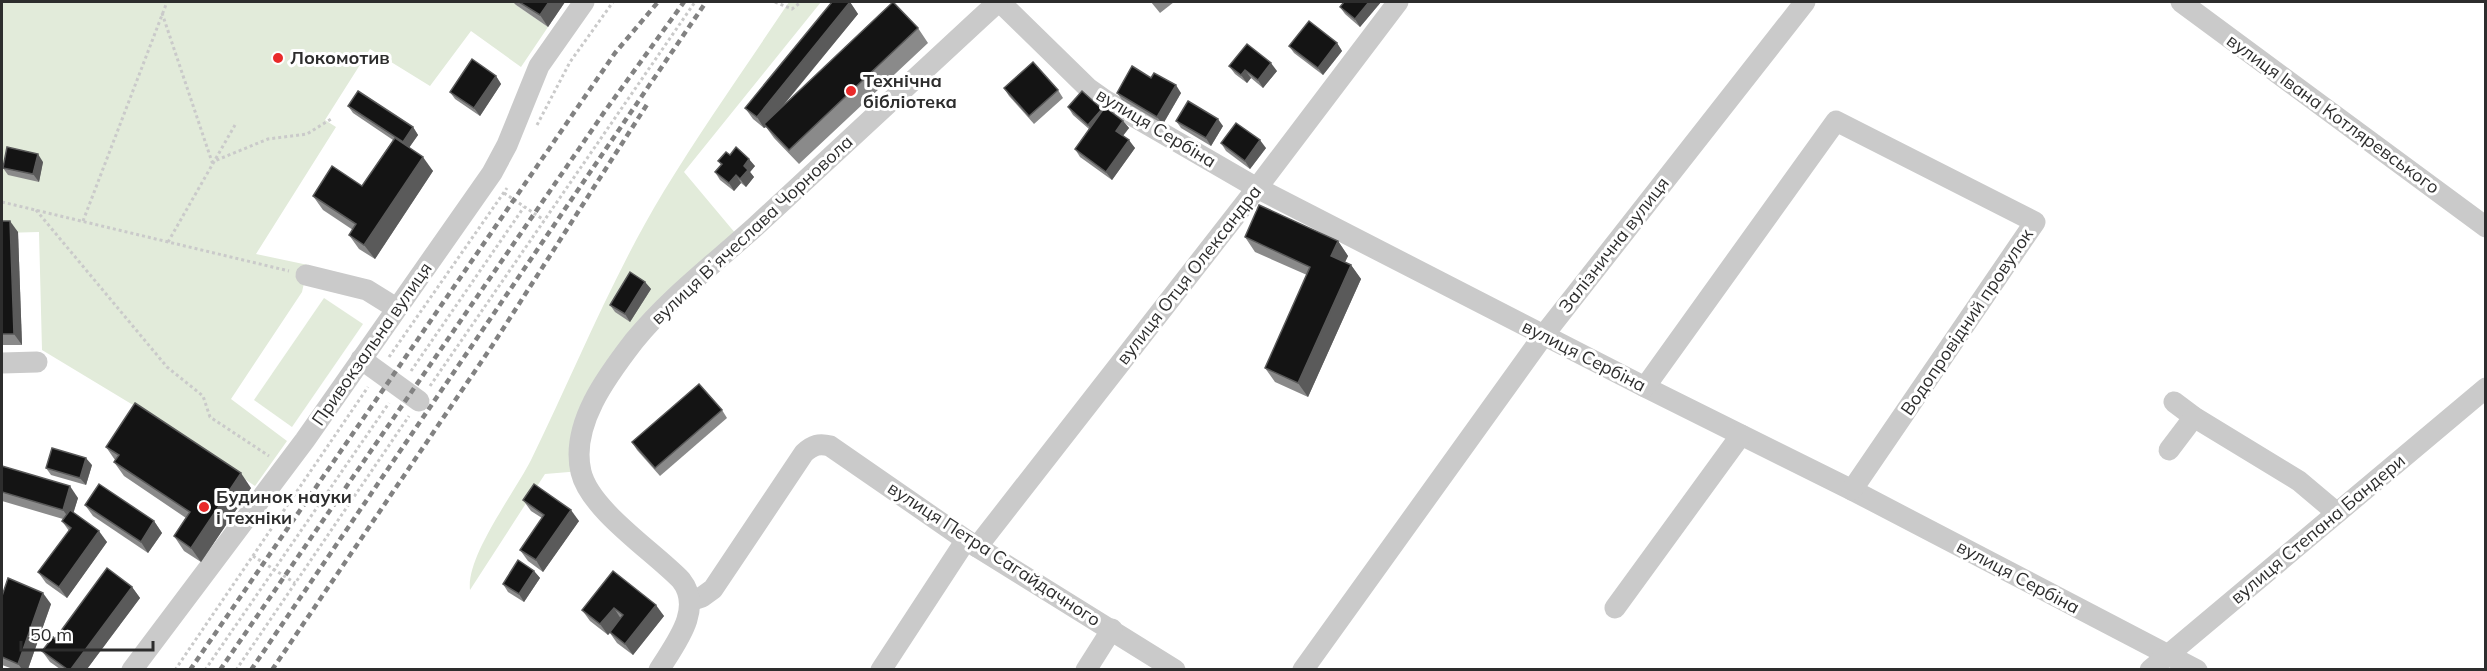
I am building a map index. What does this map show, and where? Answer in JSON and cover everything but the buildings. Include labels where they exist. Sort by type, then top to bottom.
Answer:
[{"type":"street","name":"Привокзальна вулиця","points":[[132,669],[285,466],[492,173],[507,145],[538,66],[584,2]]},
{"type":"street","name":"вулиця Сербіна","points":[[999,2],[1088,88],[1257,188],[2197,669]]},
{"type":"street","name":"вулиця Вʼячеслава Чорновола","points":[[690,601],[687,588],[681,580],[602,507],[583,480],[580,463],[581,437],[599,392],[634,341],[674,297],[741,240],[999,2]]},
{"type":"street","name":"вулиця Отця Олександра","points":[[881,669],[972,544],[1257,188],[1398,2]]},
{"type":"street","name":"Залізнична вулиця","points":[[1303,669],[1543,336],[1805,2]]},
{"type":"street","name":"вулиця Івана Котляревського","points":[[2181,2],[2486,227]]},
{"type":"street","name":"Водопровідний провулок","points":[[1645,387],[1836,122],[2035,222],[1851,490]]},
{"type":"street","points":[[306,275],[367,290],[396,308]]},
{"type":"street","points":[[361,359],[419,401]]},
{"type":"street","points":[[2,363],[37,362]]},
{"type":"street","name":"вулиця Степана Бандери","points":[[2150,669],[2486,388]]},
{"type":"street","points":[[2174,402],[2194,417],[2299,482],[2337,513]]},
{"type":"street","points":[[2169,450],[2194,417]]},
{"type":"street","points":[[1616,608],[1741,435]]},
{"type":"street","name":"вулиця Петра Сагайдачного","points":[[690,601],[706,595],[715,586],[804,453],[813,446],[830,446],[972,544],[1175,669]]},
{"type":"street","points":[[659,669],[684,628],[690,601]]},
{"type":"street","points":[[1086,669],[1112,629]]},
{"type":"path","points":[[83,221],[167,2]]},
{"type":"path","points":[[536,129],[570,62],[613,2]]},
{"type":"path","points":[[612,122],[695,2]]},
{"type":"path","points":[[775,2],[792,9],[801,2]]},
{"type":"path","points":[[162,13],[212,162]]},
{"type":"path","points":[[212,162],[268,140],[307,134],[331,119]]},
{"type":"path","points":[[168,242],[235,125]]},
{"type":"path","points":[[175,669],[511,181]]},
{"type":"path","points":[[504,193],[544,220]]},
{"type":"path","points":[[2,202],[306,275]]},
{"type":"path","points":[[205,669],[524,207]]},
{"type":"path","points":[[36,210],[167,367],[203,396],[210,417],[285,466]]},
{"type":"path","points":[[253,556],[295,583]]},
{"type":"green space","points":[[2,2],[518,2],[516,5],[548,27],[521,67],[471,31],[430,86],[370,49],[325,120],[336,127],[256,254],[308,265],[302,292],[231,399],[287,441],[255,486],[143,411],[42,350],[39,232],[2,233]]},
{"type":"green space","points":[[789,2],[821,2],[684,172],[741,240],[599,392],[581,471],[545,474],[470,590],[471,576],[483,542],[531,460],[627,257],[694,143]]},
{"type":"green space","points":[[324,298],[363,324],[292,427],[254,400]]},
{"type":"railway","points":[[190,670],[615,53],[658,2]]},
{"type":"railway","points":[[220,670],[605,111],[684,2]]},
{"type":"railway","points":[[251,670],[706,2]]},
{"type":"railway","points":[[272,670],[492,346],[648,103]]},
{"type":"place","name":"Локомотив","points":[[278,58]]},
{"type":"place","name":"Технічна бібліотека","points":[[851,91]]},
{"type":"place","name":"Будинок науки і техніки","points":[[204,507]]}]
